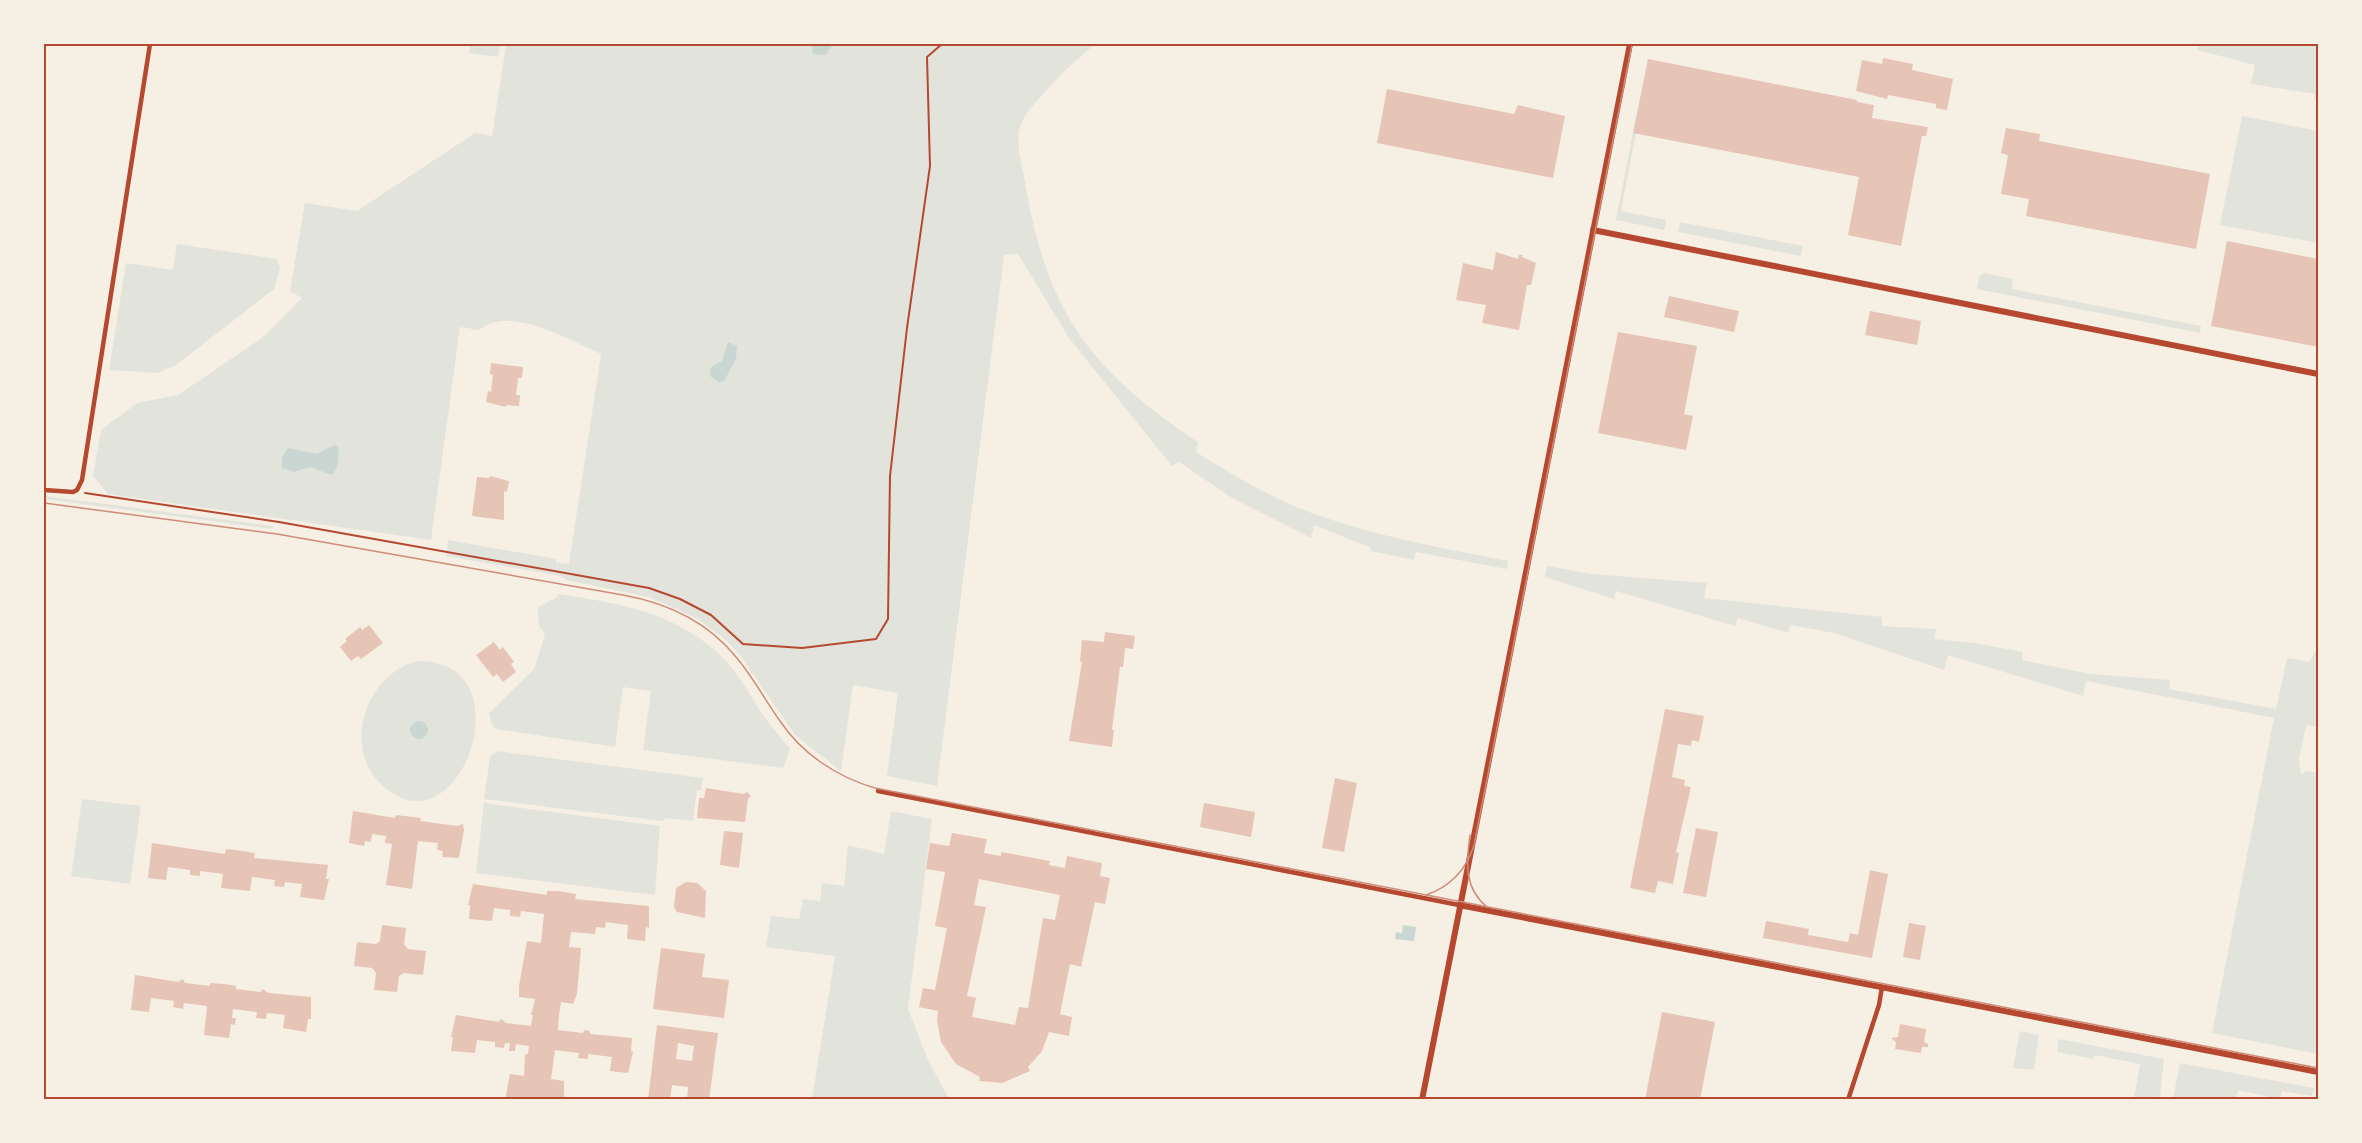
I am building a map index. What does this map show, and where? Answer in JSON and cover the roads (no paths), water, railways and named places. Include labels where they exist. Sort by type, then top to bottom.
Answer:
[{"type":"street","points":[[44,490],[68,493],[77,490],[82,480],[150,44]]},
{"type":"street","points":[[1422,1100],[1630,44]]},
{"type":"street","points":[[1593,231],[2319,374]]},
{"type":"street","points":[[878,791],[2319,1072]]},
{"type":"street","points":[[1848,1100],[1879,1005],[1882,987]]},
{"type":"tram line","points":[[1426,895],[1443,887],[1456,876],[1467,862],[1474,845],[1632,44]]},
{"type":"tram line","points":[[44,503],[277,534],[623,595],[655,603],[699,624],[725,644],[748,672],[789,733],[810,754],[847,778],[875,788],[2318,1068]]},
{"type":"tram line","points":[[1470,835],[1468,855],[1470,883],[1474,892],[1487,907]]}]
